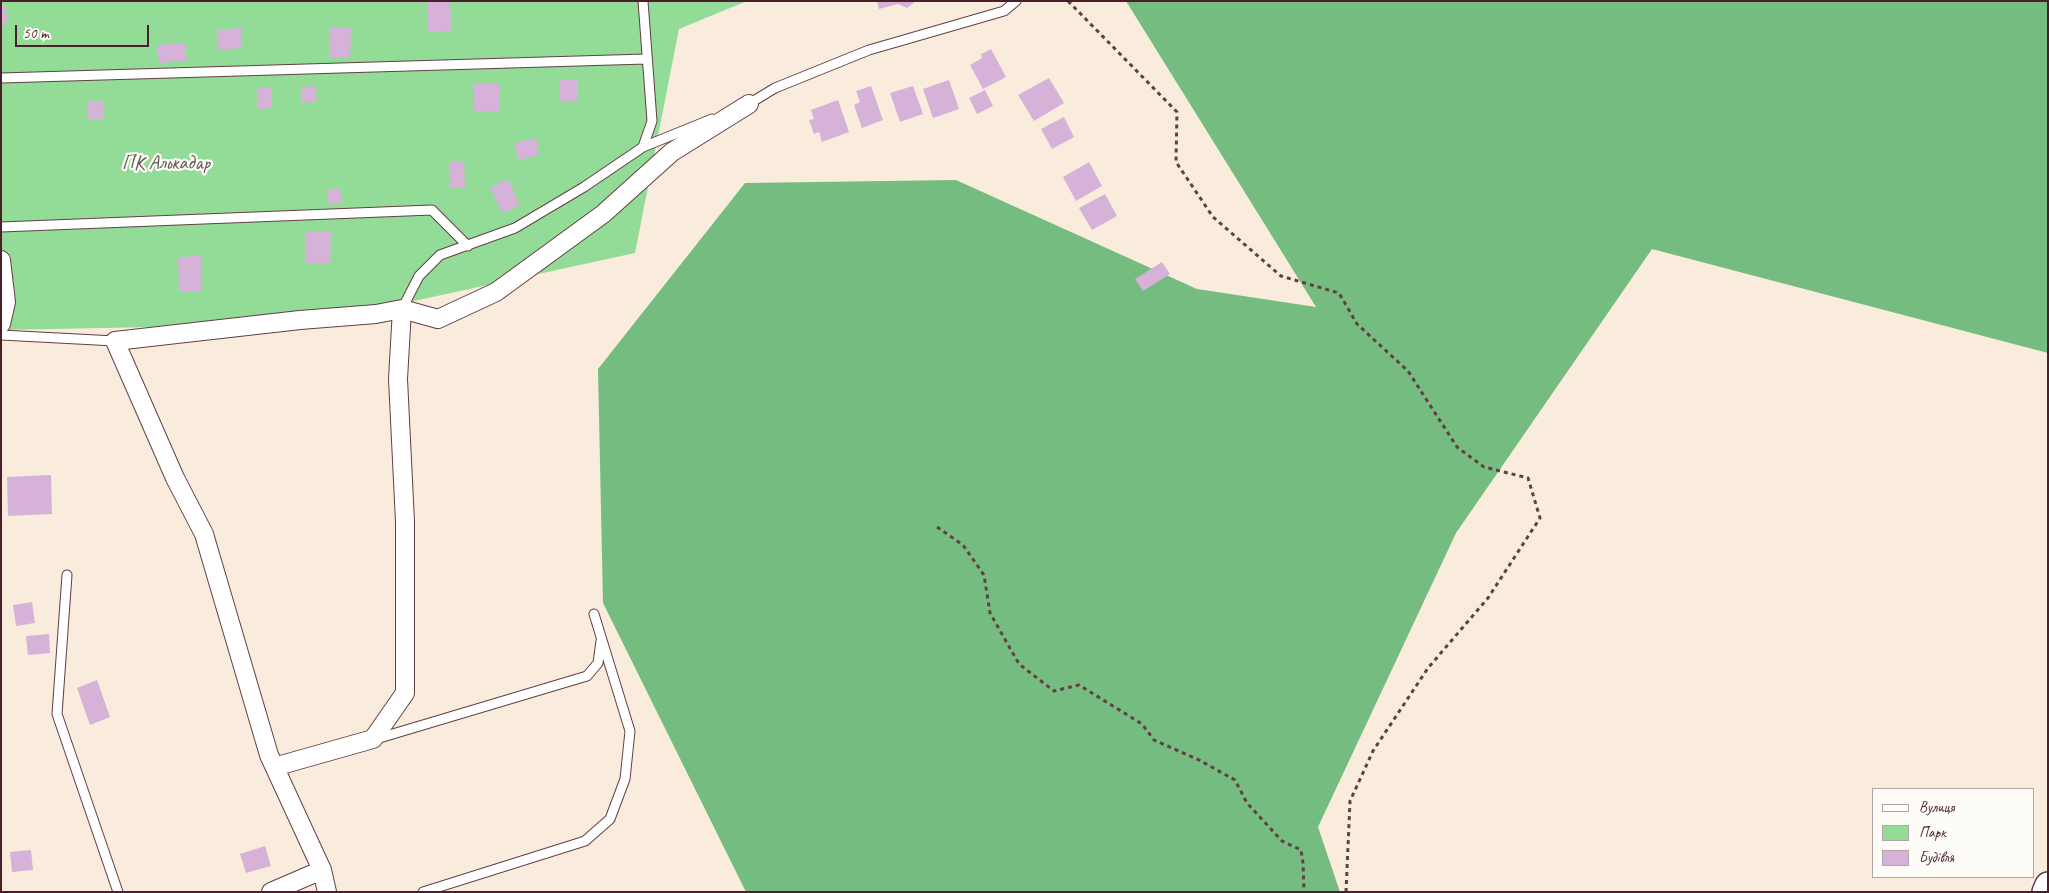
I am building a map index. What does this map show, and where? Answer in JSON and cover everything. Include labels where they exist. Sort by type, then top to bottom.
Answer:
[{"type":"main road","points":[[2045,892],[2048,885]]},
{"type":"street","points":[[327,892],[322,870],[268,755],[204,534],[175,478],[114,341],[300,320],[376,314],[402,309],[438,319],[496,292],[603,214],[672,152],[750,104]]},
{"type":"street","points":[[1,260],[6,302],[1,324]]},
{"type":"street","points":[[281,765],[373,739],[405,694],[405,522],[398,379],[402,309]]},
{"type":"street","points":[[271,892],[322,870]]},
{"type":"lane","points":[[642,1],[652,121],[643,147]]},
{"type":"lane","points":[[402,309],[419,276],[440,256],[515,228],[584,187],[643,147],[750,104],[775,88],[869,50],[1004,11],[1016,1]]},
{"type":"lane","points":[[1,78],[646,59]]},
{"type":"lane","points":[[1,227],[432,210],[468,246]]},
{"type":"lane","points":[[1,335],[114,341]]},
{"type":"lane","points":[[66,575],[57,714],[118,892]]},
{"type":"lane","points":[[423,892],[585,841],[610,819],[626,779],[630,731],[594,614]]},
{"type":"lane","points":[[373,739],[587,676],[598,663],[601,638]]},
{"type":"path","points":[[1068,1],[1177,112],[1176,162],[1213,217],[1281,276],[1339,293],[1358,324],[1408,371],[1457,447],[1484,467],[1528,478],[1540,518],[1488,598],[1428,668],[1373,751],[1350,801],[1346,892]]},
{"type":"path","points":[[937,527],[963,546],[984,575],[990,613],[1019,664],[1054,691],[1079,685],[1142,724],[1154,740],[1199,760],[1235,780],[1247,804],[1282,841],[1301,850],[1304,892]]},
{"type":"green space","name":"ПК Алькадар","points":[[1,1],[747,1],[679,29],[635,253],[308,324],[1,330]]},
{"type":"green space","points":[[1126,1],[2048,1],[2048,353],[1652,249],[1456,533],[1318,827],[1340,892],[746,892],[603,603],[598,369],[745,183],[956,180],[1197,289],[1316,307]]},
{"type":"building","points":[[427,1],[450,1],[451,31],[428,32]]},
{"type":"building","points":[[877,1],[916,1],[907,8],[898,4],[879,9]]},
{"type":"building","points":[[1,5],[6,5],[7,24],[1,25]]},
{"type":"building","points":[[330,27],[351,27],[350,58],[329,57]]},
{"type":"building","points":[[241,28],[242,48],[218,50],[217,30]]},
{"type":"building","points":[[185,43],[187,61],[159,63],[157,45]]},
{"type":"building","points":[[991,49],[1006,77],[983,89],[970,65],[982,58],[981,54]]},
{"type":"building","points":[[1049,78],[1064,103],[1034,121],[1018,95]]},
{"type":"building","points":[[559,80],[578,80],[578,102],[560,102]]},
{"type":"building","points":[[949,80],[959,109],[933,118],[923,89]]},
{"type":"building","points":[[474,84],[499,84],[499,111],[474,111]]},
{"type":"building","points":[[315,86],[317,101],[302,103],[301,87]]},
{"type":"building","points":[[871,86],[883,120],[862,128],[854,105],[860,102],[856,91]]},
{"type":"building","points":[[913,86],[923,114],[900,122],[890,93]]},
{"type":"building","points":[[257,88],[272,88],[272,108],[257,109]]},
{"type":"building","points":[[985,90],[993,106],[977,114],[969,98]]},
{"type":"building","points":[[838,100],[849,132],[822,142],[819,132],[814,134],[809,120],[814,119],[811,110]]},
{"type":"building","points":[[103,101],[104,120],[88,120],[87,102]]},
{"type":"building","points":[[1064,117],[1074,137],[1052,149],[1041,129]]},
{"type":"building","points":[[536,138],[539,155],[518,160],[514,143]]},
{"type":"building","points":[[464,161],[465,187],[450,188],[449,162]]},
{"type":"building","points":[[1089,162],[1102,186],[1076,201],[1063,177]]},
{"type":"building","points":[[508,179],[520,205],[502,213],[490,187]]},
{"type":"building","points":[[340,188],[342,203],[329,205],[327,190]]},
{"type":"building","points":[[1105,194],[1117,216],[1092,230],[1079,208]]},
{"type":"building","points":[[305,231],[331,231],[330,263],[305,263]]},
{"type":"building","points":[[201,256],[201,291],[179,292],[178,257]]},
{"type":"building","points":[[1162,262],[1170,274],[1143,291],[1135,279]]},
{"type":"building","points":[[51,475],[52,514],[8,516],[7,477]]},
{"type":"building","points":[[32,602],[35,623],[16,626],[13,605]]},
{"type":"building","points":[[49,634],[50,653],[28,655],[26,636]]},
{"type":"building","points":[[97,680],[110,717],[90,725],[77,688]]},
{"type":"building","points":[[265,846],[271,866],[246,873],[240,854]]},
{"type":"building","points":[[31,850],[33,870],[12,872],[10,852]]}]
